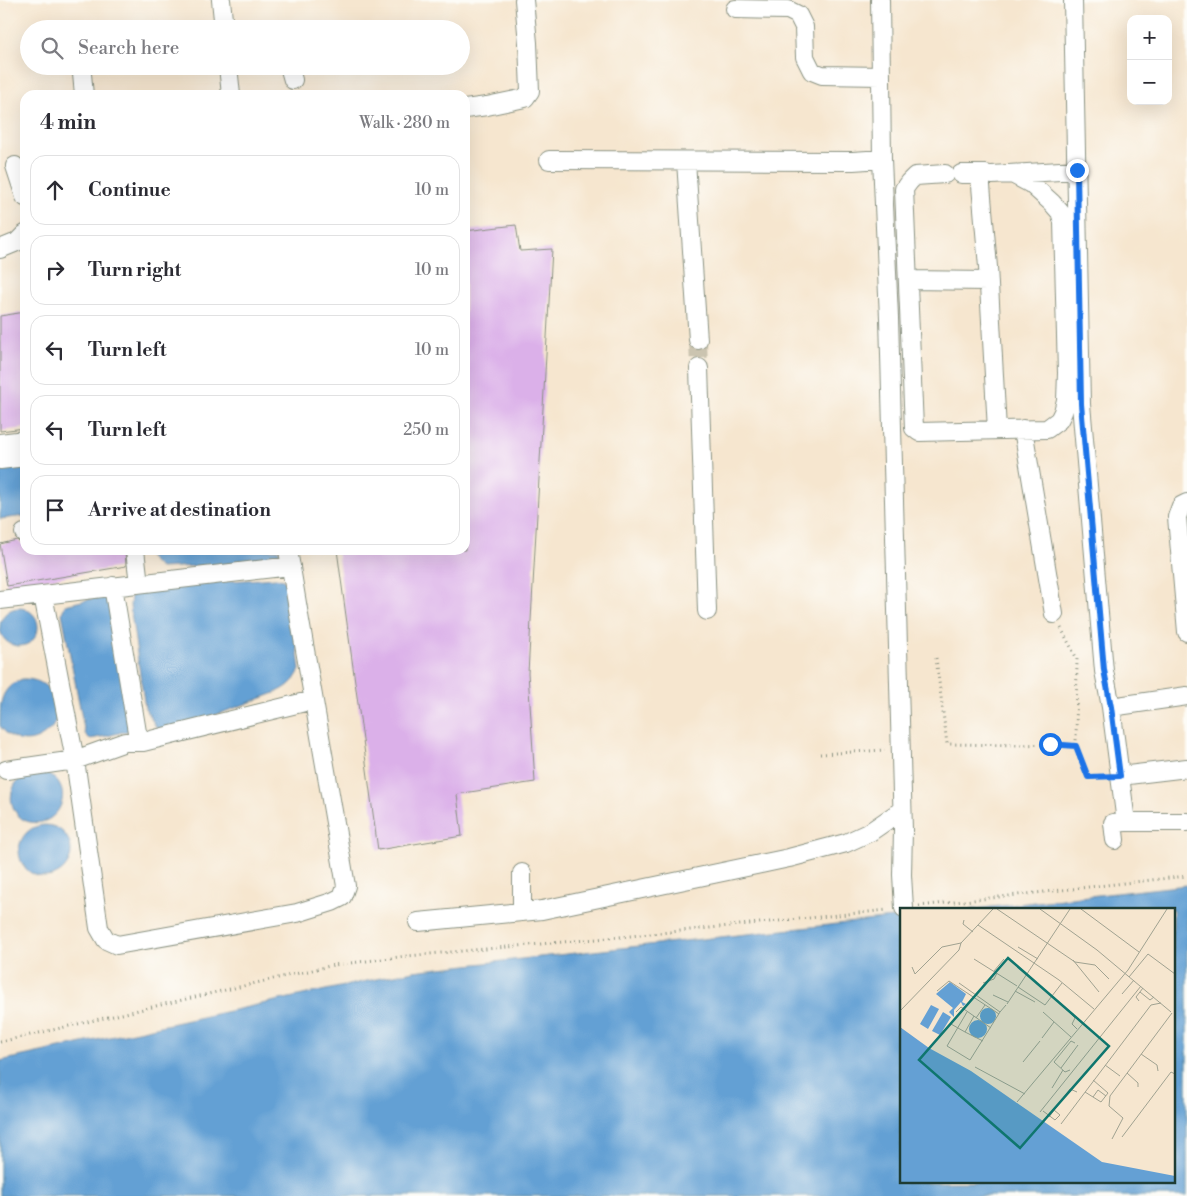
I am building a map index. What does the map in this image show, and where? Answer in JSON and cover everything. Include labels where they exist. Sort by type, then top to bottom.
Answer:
[{"type":"street","points":[[221,0],[223,20]]},
{"type":"street","points":[[470,108],[525,98],[530,91],[524,0]]},
{"type":"street","points":[[880,0],[882,159],[889,318],[901,750],[903,903]]},
{"type":"street","points":[[1073,0],[1081,404],[1104,670],[1111,707],[1126,822]]},
{"type":"street","points":[[735,9],[788,10],[798,15],[804,27],[806,57],[812,71],[822,74],[881,76]]},
{"type":"street","points":[[82,75],[84,90]]},
{"type":"street","points":[[229,75],[231,90]]},
{"type":"street","points":[[549,160],[854,162],[882,159]]},
{"type":"street","points":[[686,160],[698,340]]},
{"type":"street","points":[[13,167],[20,184]]},
{"type":"street","points":[[1012,174],[1031,184],[1052,203],[1060,212],[1063,222],[1067,373],[1066,400],[1063,412],[1054,425],[1047,428],[919,432],[914,428],[904,189],[915,176],[1012,174],[1077,170]]},
{"type":"street","points":[[986,174],[988,281],[997,430]]},
{"type":"street","points":[[0,249],[20,239]]},
{"type":"street","points":[[908,280],[988,281]]},
{"type":"street","points":[[699,368],[707,611]]},
{"type":"street","points":[[1023,429],[1054,614]]},
{"type":"street","points":[[0,443],[20,441]]},
{"type":"street","points":[[0,460],[20,458]]},
{"type":"street","points":[[1187,503],[1181,506],[1177,517],[1187,632]]},
{"type":"street","points":[[136,555],[139,584]]},
{"type":"street","points":[[0,600],[113,586],[139,584],[290,558],[346,886],[342,897],[298,913],[117,945],[106,940],[99,928],[74,760],[43,595]]},
{"type":"street","points":[[113,586],[137,732],[143,742]]},
{"type":"street","points":[[1111,707],[1187,696]]},
{"type":"street","points":[[6,770],[74,760],[125,742],[143,742],[313,700]]},
{"type":"street","points":[[1120,776],[1187,768]]},
{"type":"street","points":[[418,922],[542,910],[760,864],[846,843],[870,832],[902,810]]},
{"type":"street","points":[[1115,840],[1113,823],[1187,822]]},
{"type":"street","points":[[522,873],[522,912]]},
{"type":"path","points":[[1054,614],[1077,660],[1076,746],[1088,777],[1120,776]]},
{"type":"path","points":[[936,658],[947,744],[1050,744],[1076,746]]},
{"type":"path","points":[[820,754],[901,750]]},
{"type":"path","points":[[0,1042],[334,965],[407,956],[630,936],[903,903],[1187,876]]},
{"type":"water","points":[[20,461],[20,517],[0,519],[0,463]]},
{"type":"water","points":[[148,555],[278,555],[267,562],[160,568]]},
{"type":"water","points":[[276,578],[283,580],[290,586],[300,670],[295,678],[287,687],[275,693],[170,732],[158,730],[145,708],[130,606],[131,596],[142,589],[155,586]]},
{"type":"water","points":[[103,596],[111,604],[131,730],[90,739],[85,734],[62,613],[65,605]]},
{"type":"water","points":[[19,608],[33,613],[38,627],[33,641],[19,646],[5,641],[0,627],[5,613]]},
{"type":"water","points":[[22,679],[40,682],[46,686],[55,698],[57,705],[56,719],[52,727],[41,736],[29,741],[22,741],[10,736],[0,726],[1,703],[5,692],[9,687]]},
{"type":"water","points":[[45,773],[55,779],[60,786],[62,802],[59,810],[47,820],[39,823],[26,821],[15,811],[11,798],[13,789],[22,777]]},
{"type":"water","points":[[45,825],[55,827],[63,833],[69,841],[71,851],[69,861],[63,869],[55,875],[45,877],[35,875],[27,869],[21,861],[19,851],[21,841],[27,833],[35,827]]},
{"type":"water","points":[[1187,885],[1187,1196],[0,1196],[0,1061],[413,971],[900,917],[900,1184],[1174,1184],[1174,908],[983,908]]},
{"type":"building","points":[[516,225],[520,251],[552,249],[528,673],[535,782],[457,794],[462,836],[378,850],[338,555],[470,555],[470,230]]},
{"type":"building","points":[[20,313],[20,429],[0,431],[0,316]]},
{"type":"building","points":[[17,540],[20,542],[20,555],[125,555],[126,566],[7,586],[0,544]]},
{"type":"tunnel","points":[[698,340],[699,368]]},
{"type":"route","points":[[1050,744],[1076,746],[1088,777],[1120,776],[1104,670],[1081,404],[1077,170]]}]
